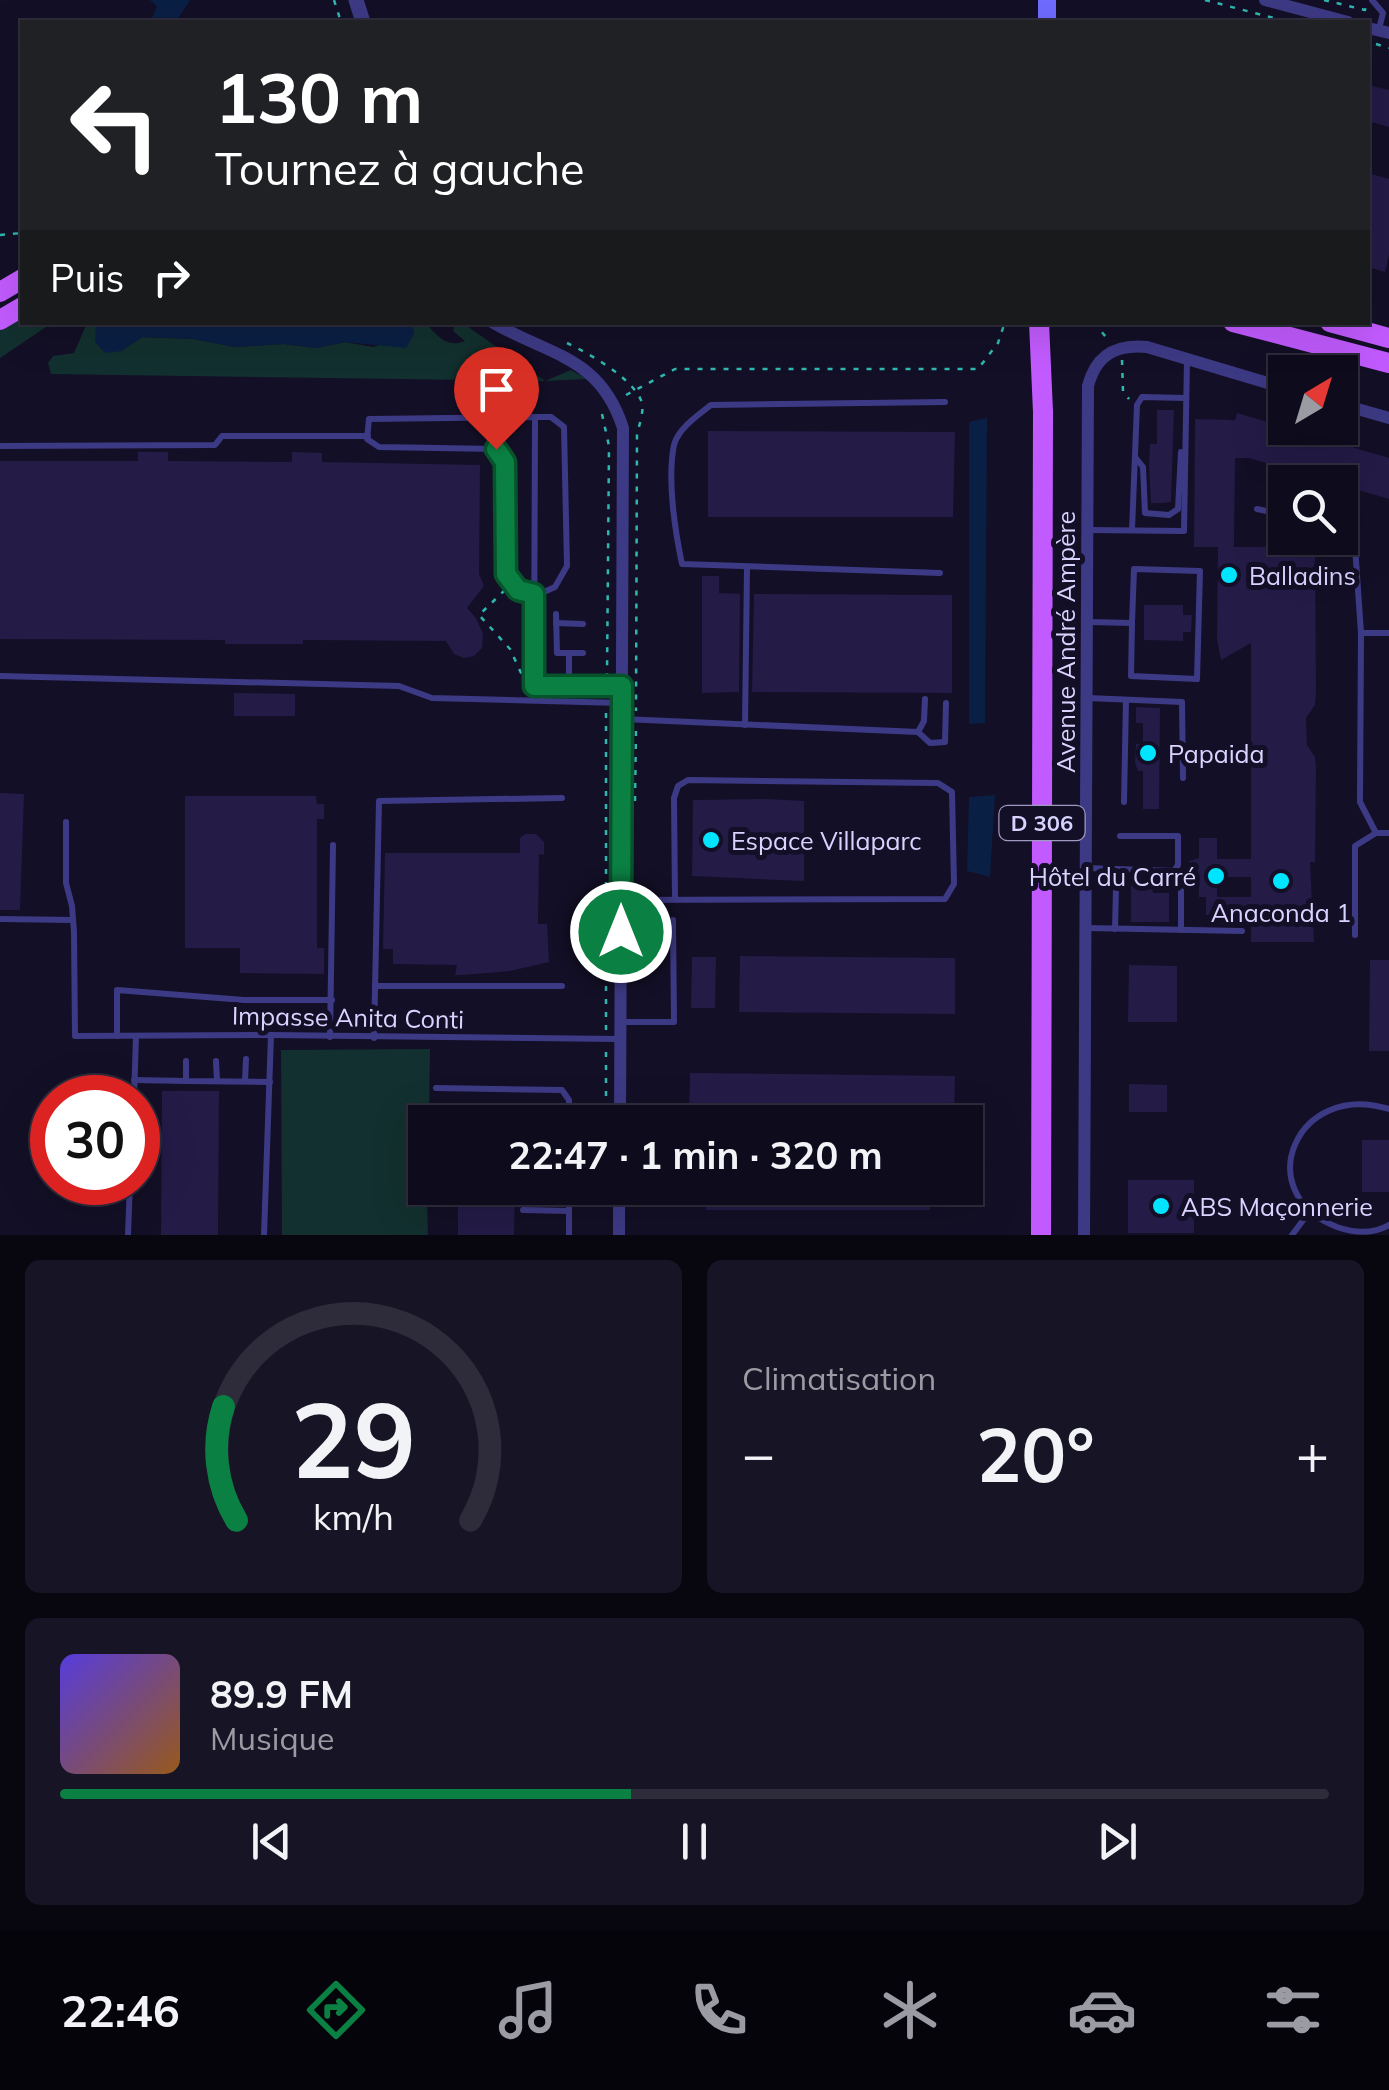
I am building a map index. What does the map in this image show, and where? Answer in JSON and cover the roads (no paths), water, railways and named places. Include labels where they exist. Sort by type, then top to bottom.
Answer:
[{"type":"main road","name":"D 306","points":[[1039,325],[1043,412],[1041,1235]]},
{"type":"main road","name":"D 306","points":[[1043,412],[1054,325]]},
{"type":"main road","points":[[1244,325],[1389,364]]},
{"type":"main road","points":[[1341,325],[1389,338]]},
{"type":"street","points":[[1266,0],[1292,18],[1316,18]]},
{"type":"street","points":[[498,325],[577,362],[593,374],[614,402],[623,428],[622,703],[629,719],[620,1022],[613,1039],[619,1105]]},
{"type":"street","name":"Avenue André Ampère","points":[[1084,1235],[1088,386],[1096,364],[1122,346],[1147,347],[1187,358]]},
{"type":"street","points":[[1187,358],[1268,383]]},
{"type":"street","points":[[1358,409],[1389,418]]},
{"type":"street","points":[[618,1235],[619,1205]]},
{"type":"lane","points":[[1370,0],[1383,13],[1378,30]]},
{"type":"lane","points":[[1088,530],[1184,531],[1187,358]]},
{"type":"lane","points":[[1132,530],[1136,406],[1142,397],[1185,398]]},
{"type":"lane","points":[[940,573],[682,564],[672,522],[674,443],[711,404],[945,402]]},
{"type":"lane","points":[[0,446],[215,445],[222,436],[368,436],[379,447],[496,449],[505,462],[504,565],[518,590],[534,594],[554,587],[567,566],[564,427],[550,416],[369,419],[368,436]]},
{"type":"lane","points":[[535,417],[534,686],[622,686]]},
{"type":"lane","points":[[1134,456],[1143,467],[1144,513],[1168,515],[1178,508],[1178,458],[1183,446]]},
{"type":"lane","points":[[1257,509],[1268,511]]},
{"type":"lane","points":[[1356,555],[1361,633],[1360,802],[1376,833]]},
{"type":"lane","points":[[745,725],[746,568]]},
{"type":"lane","points":[[1134,568],[1200,571],[1197,679],[1131,676],[1132,623],[1134,568]]},
{"type":"lane","points":[[556,614],[558,653],[583,653]]},
{"type":"lane","points":[[1089,622],[1132,623]]},
{"type":"lane","points":[[556,624],[583,624]]},
{"type":"lane","points":[[1361,633],[1389,633]]},
{"type":"lane","points":[[569,653],[569,687]]},
{"type":"lane","points":[[0,676],[399,686],[432,698],[622,703]]},
{"type":"lane","points":[[1088,698],[1182,702],[1182,778]]},
{"type":"lane","points":[[918,732],[924,721],[926,699]]},
{"type":"lane","points":[[1124,802],[1126,700]]},
{"type":"lane","points":[[629,719],[918,732],[930,743],[944,742],[946,703]]},
{"type":"lane","points":[[621,900],[945,899],[954,884],[952,792],[938,783],[688,780],[678,786],[674,798],[675,898]]},
{"type":"lane","points":[[374,1038],[379,801],[562,798]]},
{"type":"lane","points":[[0,919],[73,920],[66,882],[66,822]]},
{"type":"lane","points":[[1355,935],[1355,846],[1376,833],[1389,833]]},
{"type":"lane","points":[[1120,836],[1178,836],[1178,865],[1174,872]]},
{"type":"lane","points":[[330,1037],[334,844]]},
{"type":"lane","points":[[1086,868],[1174,872]]},
{"type":"lane","points":[[1174,872],[1181,884],[1182,930]]},
{"type":"lane","points":[[1115,929],[1116,888]]},
{"type":"lane","name":"Impasse Anita Conti","points":[[73,920],[75,1036],[613,1039]]},
{"type":"lane","points":[[620,1022],[674,1022],[674,920]]},
{"type":"lane","points":[[1086,928],[1242,931]]},
{"type":"lane","points":[[375,986],[562,986]]},
{"type":"lane","points":[[116,1036],[117,990],[244,1000],[332,1000]]},
{"type":"lane","points":[[264,1235],[271,1035]]},
{"type":"lane","points":[[134,1075],[136,1036]]},
{"type":"lane","points":[[186,1060],[186,1081]]},
{"type":"lane","points":[[245,1082],[246,1060]]},
{"type":"lane","points":[[216,1061],[217,1081]]},
{"type":"lane","points":[[160,1080],[270,1082]]},
{"type":"lane","points":[[436,1088],[562,1090],[569,1105]]},
{"type":"lane","points":[[1389,1109],[1370,1103],[1340,1104],[1323,1111],[1303,1131],[1292,1149],[1289,1166],[1300,1199],[1310,1211],[1341,1228],[1361,1232],[1389,1225]]},
{"type":"lane","points":[[128,1235],[129,1205]]},
{"type":"lane","points":[[569,1205],[569,1235]]},
{"type":"lane","points":[[522,1210],[569,1211]]},
{"type":"lane","points":[[1292,1235],[1310,1211]]},
{"type":"water","points":[[150,0],[190,0],[177,20],[145,20],[152,18],[157,6]]},
{"type":"water","points":[[412,325],[414,334],[406,348],[345,342],[316,348],[284,344],[235,347],[194,339],[142,337],[121,351],[105,353],[95,342],[96,326]]},
{"type":"water","points":[[987,418],[985,723],[969,724],[969,422]]},
{"type":"water","points":[[995,795],[990,877],[967,871],[969,797]]},
{"type":"place","name":"Balladins","points":[[1229,575]]},
{"type":"place","name":"Papaida","points":[[1148,753]]},
{"type":"place","name":"Espace Villaparc","points":[[711,840]]},
{"type":"place","name":"Hôtel du Carré","points":[[1216,876]]},
{"type":"place","name":"Anaconda 1","points":[[1281,881]]},
{"type":"place","name":"ABS Maçonnerie","points":[[1161,1206]]}]
